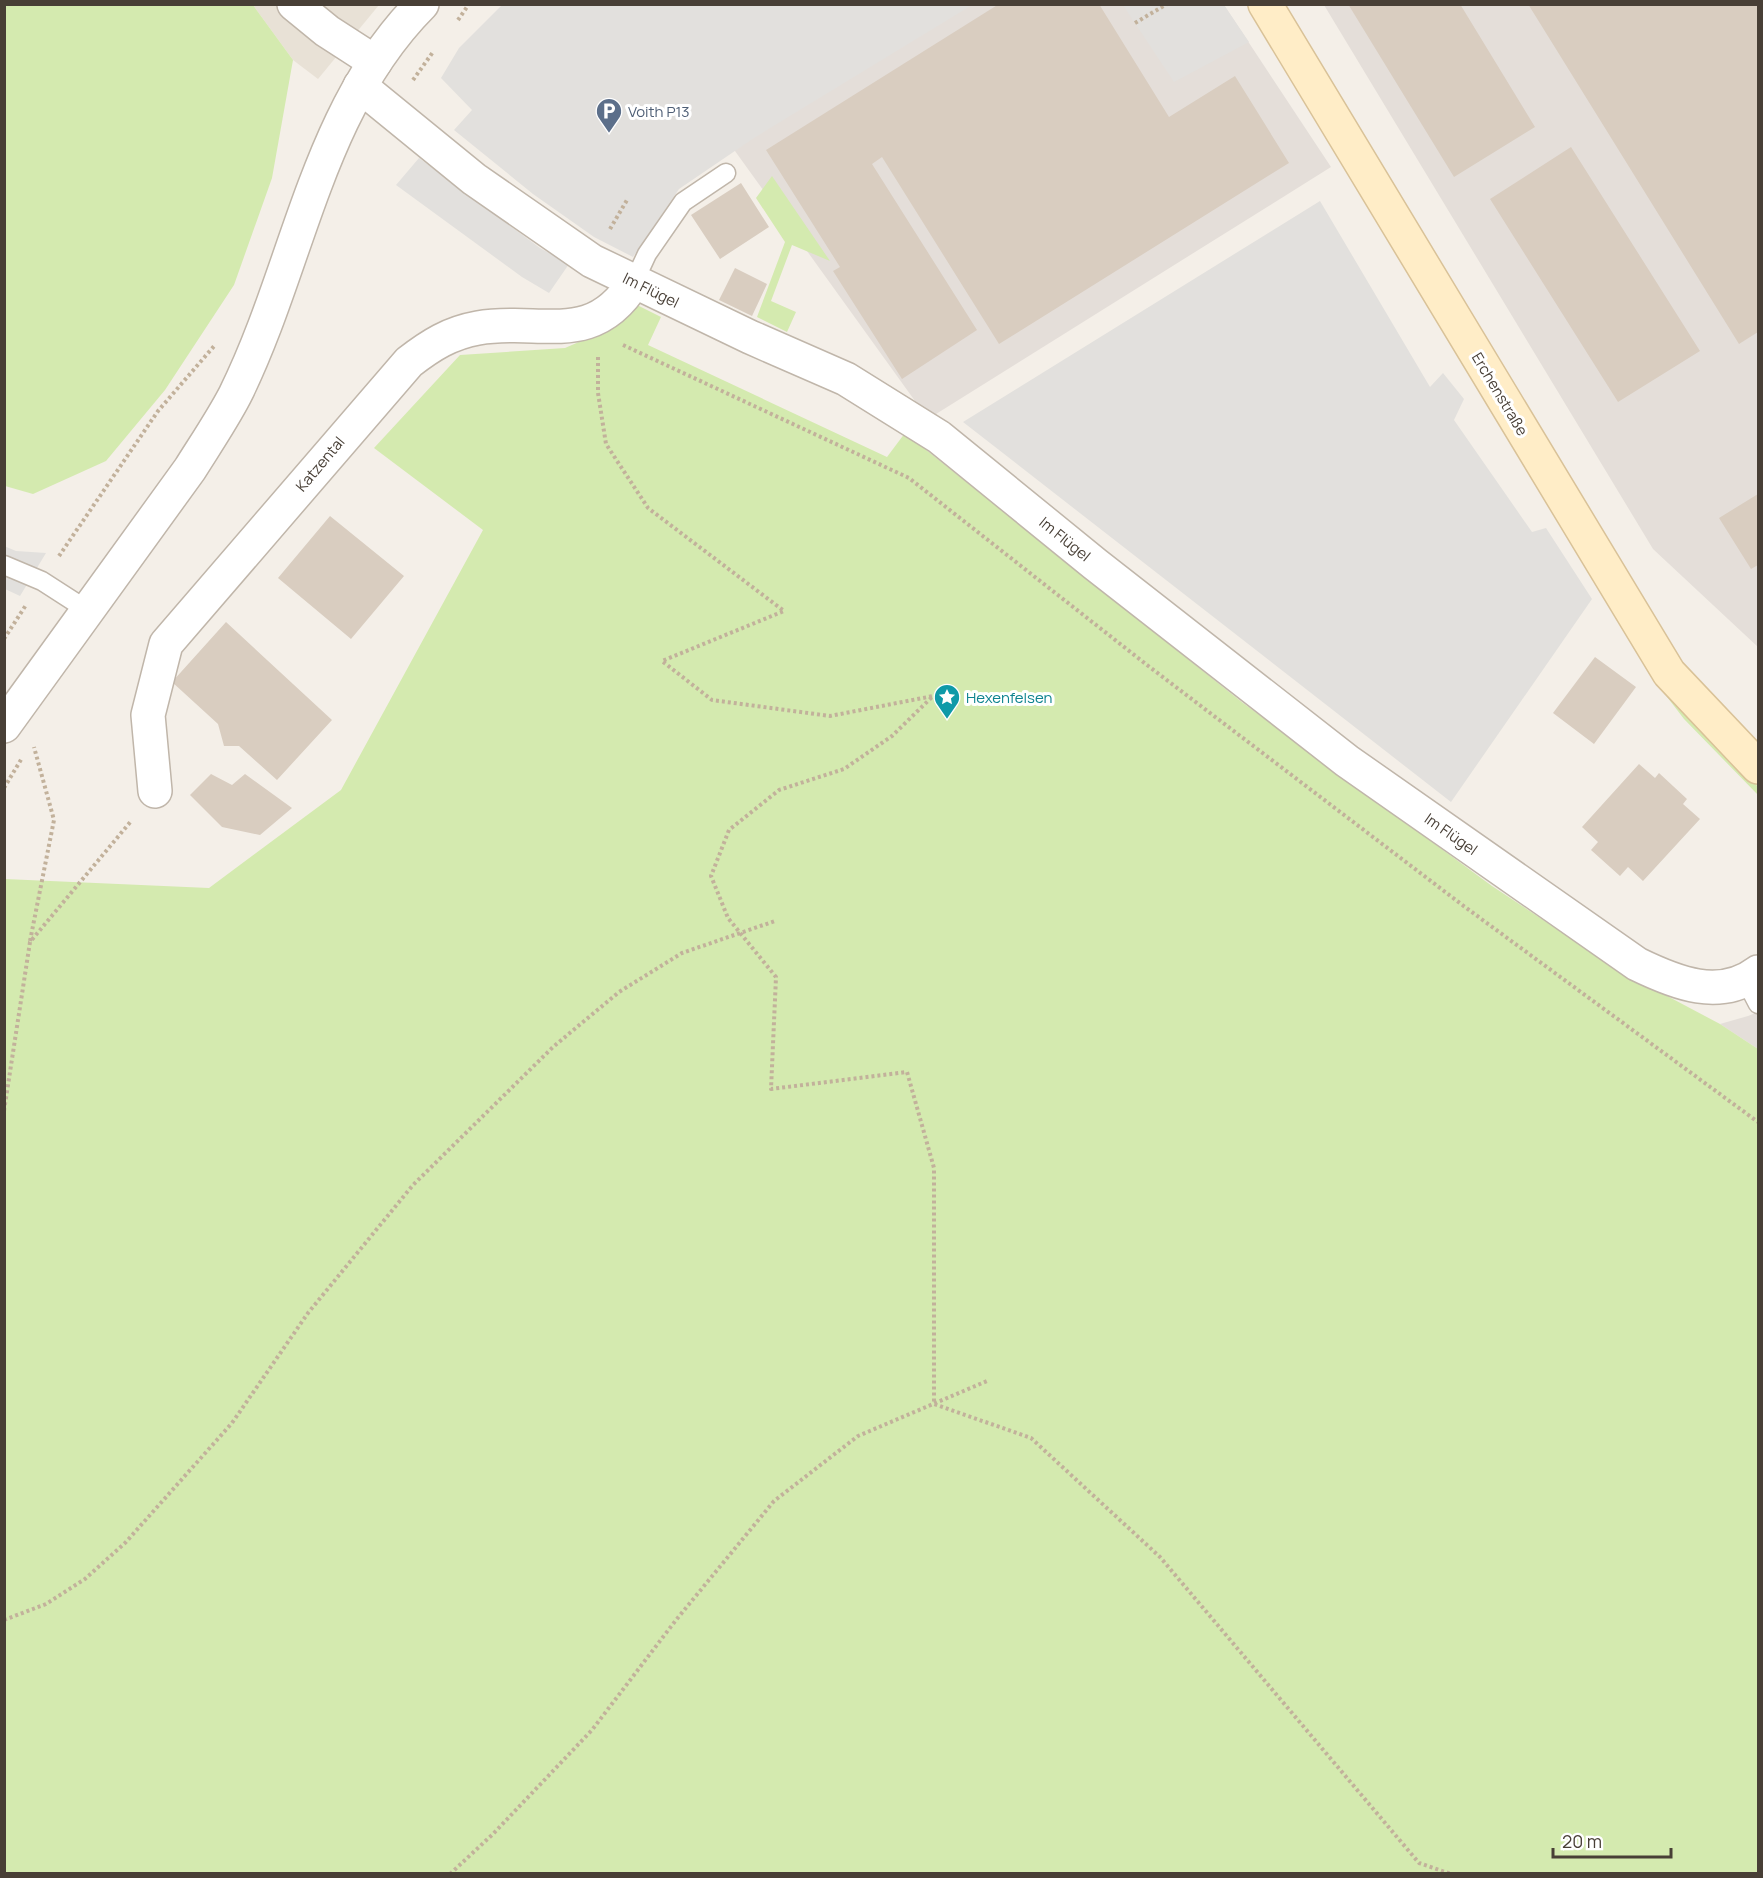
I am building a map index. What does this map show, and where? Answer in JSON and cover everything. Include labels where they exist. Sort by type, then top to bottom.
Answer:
[{"type":"main road","name":"Erchenstraße","points":[[1265,4],[1669,673],[1758,767]]},
{"type":"street","name":"Im Flügel","points":[[294,4],[327,31],[367,74],[474,179],[525,217],[592,261],[846,379],[939,437],[1347,761],[1637,964],[1667,979],[1692,987],[1754,986]]},
{"type":"street","points":[[18,733],[87,610],[190,469],[234,395],[345,113],[367,74],[422,4]]},
{"type":"street","name":"Katzental","points":[[155,791],[148,715],[166,644],[409,362],[439,339],[478,328],[568,326],[598,320],[623,300],[634,282]]},
{"type":"lane","points":[[634,282],[647,254],[683,202],[726,173]]},
{"type":"lane","points":[[4,565],[42,581],[87,610]]},
{"type":"path","points":[[1135,23],[1167,4]]},
{"type":"path","points":[[598,320],[598,393],[606,444],[648,508],[784,611],[663,661],[712,700],[830,716],[933,696],[892,736],[844,769],[779,790],[729,830],[711,876],[728,918],[776,977],[771,1089],[907,1072],[934,1168],[934,1404]]},
{"type":"path","points":[[598,320],[625,347],[909,478],[1147,665],[1456,900],[1758,1122]]},
{"type":"path","points":[[4,639],[158,411],[222,338]]},
{"type":"path","points":[[4,1111],[30,942],[54,820],[18,733]]},
{"type":"path","points":[[30,942],[155,791]]},
{"type":"path","points":[[4,1620],[46,1604],[85,1580],[126,1542],[232,1423],[308,1313],[412,1185],[553,1047],[619,992],[682,953],[775,921]]},
{"type":"path","points":[[450,1874],[493,1834],[592,1730],[676,1620],[774,1501],[858,1436],[987,1381]]},
{"type":"path","points":[[934,1404],[1031,1438],[1160,1557],[1419,1863],[1451,1874]]},
{"type":"shaded area","name":"Voith P13","points":[[503,4],[972,5],[754,138],[679,189],[633,257],[594,237],[533,194],[454,130],[472,110],[441,78],[459,48]]},
{"type":"shaded area","points":[[253,5],[379,5],[318,79],[293,60]]},
{"type":"shaded area","points":[[529,5],[1224,5],[1331,167],[928,419],[722,133]]},
{"type":"shaded area","points":[[1123,5],[1224,5],[1249,42],[1174,82]]},
{"type":"shaded area","points":[[1324,5],[1758,5],[1758,647],[1653,549]]},
{"type":"shaded area","points":[[419,158],[540,248],[569,264],[549,293],[522,277],[396,185]]},
{"type":"shaded area","points":[[1320,201],[1430,387],[1443,373],[1464,399],[1454,420],[1532,532],[1546,528],[1592,599],[1451,802],[963,422]]},
{"type":"shaded area","points":[[4,546],[16,551],[46,553],[20,596],[5,589]]},
{"type":"shaded area","points":[[1758,1012],[1758,1049],[1720,1024],[1748,1016]]},
{"type":"green space","points":[[4,5],[253,5],[293,60],[272,178],[234,285],[165,390],[106,461],[33,494],[5,486]]},
{"type":"green space","points":[[772,176],[830,261],[792,245],[771,301],[796,312],[787,332],[757,317],[785,242],[756,198]]},
{"type":"green space","points":[[635,304],[661,317],[648,345],[887,457],[905,433],[1243,703],[1492,886],[1620,971],[1720,1024],[1758,1049],[1758,1873],[5,1874],[5,879],[209,888],[341,790],[483,530],[374,448],[460,355],[565,348],[588,338]]},
{"type":"green space","points":[[1648,672],[1671,684],[1758,787],[1758,795],[1684,719]]},
{"type":"building","points":[[999,4],[1099,4],[1169,117],[1235,76],[1289,163],[999,344],[882,157],[872,164],[977,330],[902,379],[833,271],[840,267],[766,150]]},
{"type":"building","points":[[1348,4],[1460,4],[1535,127],[1454,177]]},
{"type":"building","points":[[1528,4],[1758,4],[1758,332],[1739,344]]},
{"type":"building","points":[[1571,147],[1700,351],[1618,402],[1490,199]]},
{"type":"building","points":[[741,183],[769,227],[720,259],[691,215]]},
{"type":"building","points":[[735,268],[767,284],[752,316],[719,300]]},
{"type":"building","points":[[1758,494],[1758,565],[1751,569],[1719,518]]},
{"type":"building","points":[[330,516],[404,576],[351,639],[278,578]]},
{"type":"building","points":[[226,622],[332,720],[277,780],[239,746],[224,746],[218,724],[172,682]]},
{"type":"building","points":[[1595,657],[1636,687],[1594,744],[1553,713]]},
{"type":"building","points":[[1639,764],[1655,778],[1659,773],[1687,799],[1683,804],[1700,819],[1643,881],[1628,867],[1620,876],[1591,850],[1598,842],[1582,827]]},
{"type":"building","points":[[211,774],[232,785],[245,774],[292,808],[260,835],[222,827],[190,795]]},
{"type":"place","name":"Voith P13","points":[[609,134]]},
{"type":"place","name":"Hexenfelsen","points":[[947,720]]}]
